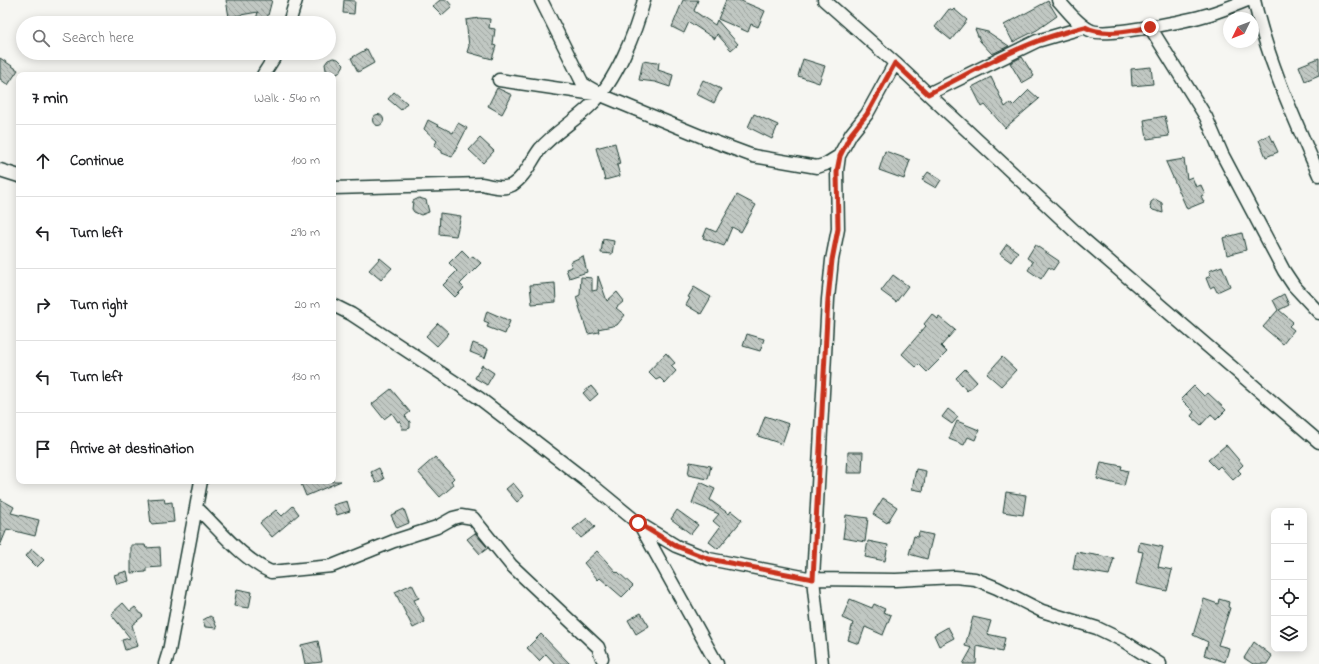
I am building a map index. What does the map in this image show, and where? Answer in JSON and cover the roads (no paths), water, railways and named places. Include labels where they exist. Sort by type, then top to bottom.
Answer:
[{"type":"street","points":[[291,16],[296,0]]},
{"type":"street","points":[[541,0],[583,84],[601,95],[753,156],[817,167],[840,156]]},
{"type":"street","points":[[824,0],[895,63],[1082,238],[1319,442]]},
{"type":"street","points":[[1058,0],[1085,27],[1093,31],[1116,32],[1150,27],[1209,14],[1248,0]]},
{"type":"street","points":[[1254,0],[1260,28],[1281,87],[1319,175]]},
{"type":"street","points":[[336,188],[482,184],[502,188],[512,185],[526,172],[540,150],[558,131],[589,107],[608,86],[628,46],[643,1]]},
{"type":"street","points":[[928,94],[1037,41],[1085,27]]},
{"type":"street","points":[[1150,27],[1206,117],[1222,154],[1284,271],[1294,286],[1319,313]]},
{"type":"street","points":[[265,72],[273,60]]},
{"type":"street","points":[[822,664],[813,579],[828,299],[832,260],[838,229],[837,171],[840,156],[851,134],[867,114],[895,63]]},
{"type":"street","points":[[499,80],[601,95]]},
{"type":"street","points":[[0,170],[16,175]]},
{"type":"street","points":[[336,306],[479,398],[593,486],[638,523],[676,546],[709,559],[813,579],[896,580],[955,577],[975,579],[998,588],[1042,611],[1097,628],[1122,640],[1158,664]]},
{"type":"street","points":[[165,664],[169,651],[200,484]]},
{"type":"street","points":[[196,507],[240,550],[263,568],[271,572],[332,566],[394,541],[437,527],[453,518],[461,516],[473,518],[511,565],[598,646],[602,658]]},
{"type":"street","points":[[638,523],[717,664]]}]
